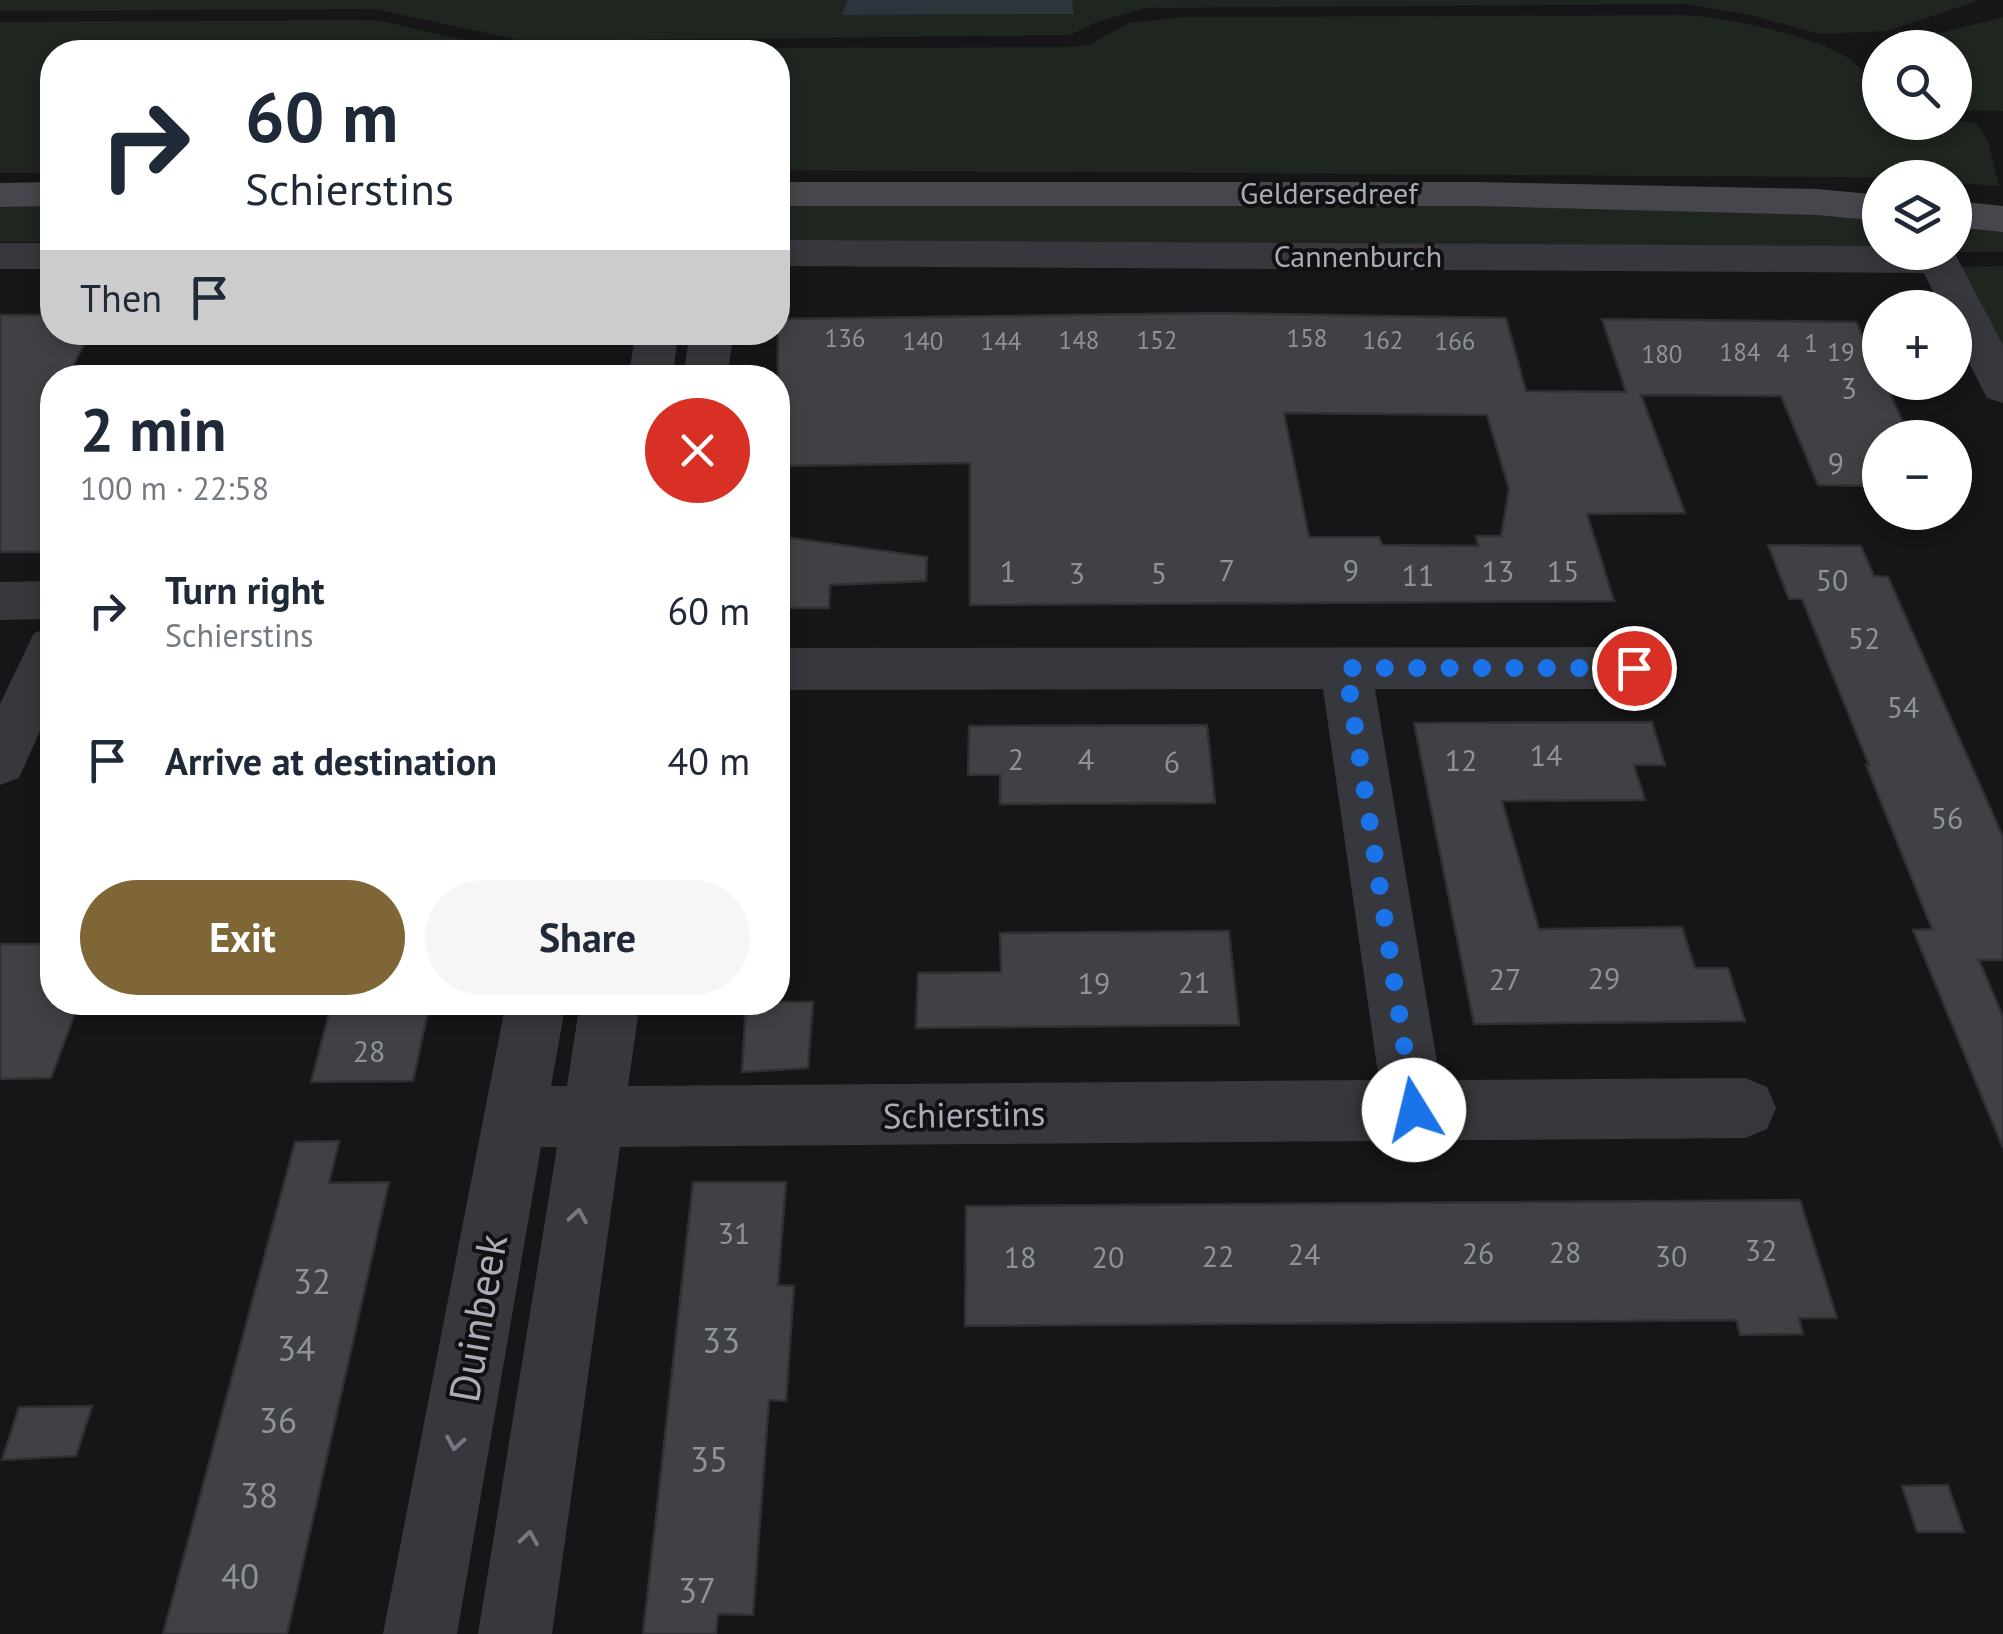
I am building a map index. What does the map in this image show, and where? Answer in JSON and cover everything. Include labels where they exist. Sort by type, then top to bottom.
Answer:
[{"type":"main road","points":[[0,177],[40,176]]},
{"type":"main road","name":"Geldersedreef","points":[[790,176],[1472,177],[1862,188]]},
{"type":"main road","points":[[1972,192],[2003,194]]},
{"type":"main road","points":[[0,194],[40,194]]},
{"type":"main road","name":"Geldersedreef","points":[[790,194],[1477,194],[1862,206]]},
{"type":"main road","points":[[1972,215],[2003,218]]},
{"type":"street","name":"Cannenburch","points":[[790,253],[1938,260],[2003,386]]},
{"type":"street","points":[[0,256],[40,256]]},
{"type":"street","points":[[0,600],[40,600]]},
{"type":"street","points":[[1346,668],[1414,1110]]},
{"type":"street","points":[[790,669],[1634,668]]},
{"type":"street","points":[[0,762],[40,674]]},
{"type":"street","name":"Duinbeek","points":[[420,1634],[534,1015]]},
{"type":"street","points":[[515,1634],[608,1015]]},
{"type":"street","name":"Schierstins","points":[[515,1117],[1745,1108]]},
{"type":"shaded area","points":[[0,0],[847,0],[843,15],[1073,14],[1072,0],[1980,0],[1890,30],[1820,34],[1750,15],[1687,4],[1146,8],[1097,22],[1070,35],[518,40],[375,9],[0,11]]},
{"type":"shaded area","points":[[847,0],[1072,0],[1074,14],[842,15]]},
{"type":"shaded area","points":[[1684,15],[1723,19],[1813,42],[1848,58],[1862,71],[1862,140],[1972,140],[1972,122],[1976,123],[1988,141],[1999,186],[1972,184],[1972,160],[1862,160],[1862,177],[790,170],[790,48],[1068,47],[1089,45],[1129,23],[1183,17]]},
{"type":"shaded area","points":[[2003,17],[2003,111],[1972,110],[1972,30],[1953,30]]},
{"type":"shaded area","points":[[377,20],[464,40],[40,40],[40,173],[0,173],[0,22]]},
{"type":"shaded area","points":[[790,201],[1650,205],[1862,214],[1862,251],[790,242]]},
{"type":"shaded area","points":[[0,203],[40,203],[40,242],[0,242]]},
{"type":"shaded area","points":[[1972,224],[2003,227],[2003,252],[1972,252]]},
{"type":"shaded area","points":[[2003,266],[2003,354],[1972,290],[1958,270],[1972,270],[1972,267]]},
{"type":"building","points":[[1216,313],[1506,318],[1526,391],[1626,392],[1602,319],[1856,322],[1862,335],[1862,400],[1893,400],[1902,420],[1862,420],[1862,486],[1818,485],[1781,396],[1641,395],[1685,513],[1587,514],[1614,601],[970,605],[970,463],[790,466],[790,365],[778,365],[778,345],[790,345],[790,319]],"holes":[[[1284,413],[1487,415],[1509,489],[1501,536],[1476,536],[1478,546],[1382,545],[1379,537],[1309,537]]]},
{"type":"building","points":[[0,315],[40,315],[40,345],[84,345],[74,365],[40,365],[40,552],[0,552]]},
{"type":"building","points":[[790,538],[927,557],[926,581],[830,585],[829,608],[790,608]]},
{"type":"building","points":[[1768,545],[1861,546],[1874,576],[1888,577],[2003,837],[2003,960],[1979,960],[2003,1017],[2003,1148],[1913,930],[1932,929],[1869,765],[1802,599],[1789,599]]},
{"type":"building","points":[[1652,722],[1665,765],[1634,765],[1645,800],[1502,801],[1539,929],[1682,927],[1695,968],[1728,968],[1745,1021],[1474,1024],[1414,723]]},
{"type":"building","points":[[1207,725],[1215,803],[1000,804],[1000,775],[968,775],[969,726]]},
{"type":"building","points":[[1229,931],[1239,1025],[916,1028],[918,973],[1001,972],[1000,933]]},
{"type":"building","points":[[0,944],[40,944],[40,1015],[74,1015],[51,1078],[0,1079]]},
{"type":"building","points":[[790,1002],[813,1002],[808,1068],[742,1072],[745,1015],[790,1015]]},
{"type":"building","points":[[329,1015],[427,1015],[413,1081],[311,1082]]},
{"type":"building","points":[[339,1141],[329,1183],[389,1182],[287,1634],[163,1634],[295,1142]]},
{"type":"building","points":[[693,1182],[786,1182],[778,1285],[794,1286],[786,1401],[769,1400],[753,1615],[718,1614],[716,1634],[643,1634]]},
{"type":"building","points":[[1800,1200],[1837,1318],[1799,1318],[1803,1334],[1740,1335],[1736,1320],[965,1326],[966,1206]]},
{"type":"building","points":[[92,1406],[76,1456],[2,1460],[19,1407]]},
{"type":"building","points":[[1948,1485],[1964,1532],[1917,1532],[1902,1486]]},
{"type":"route","points":[[1414,1110],[1346,668],[1634,668]]}]
